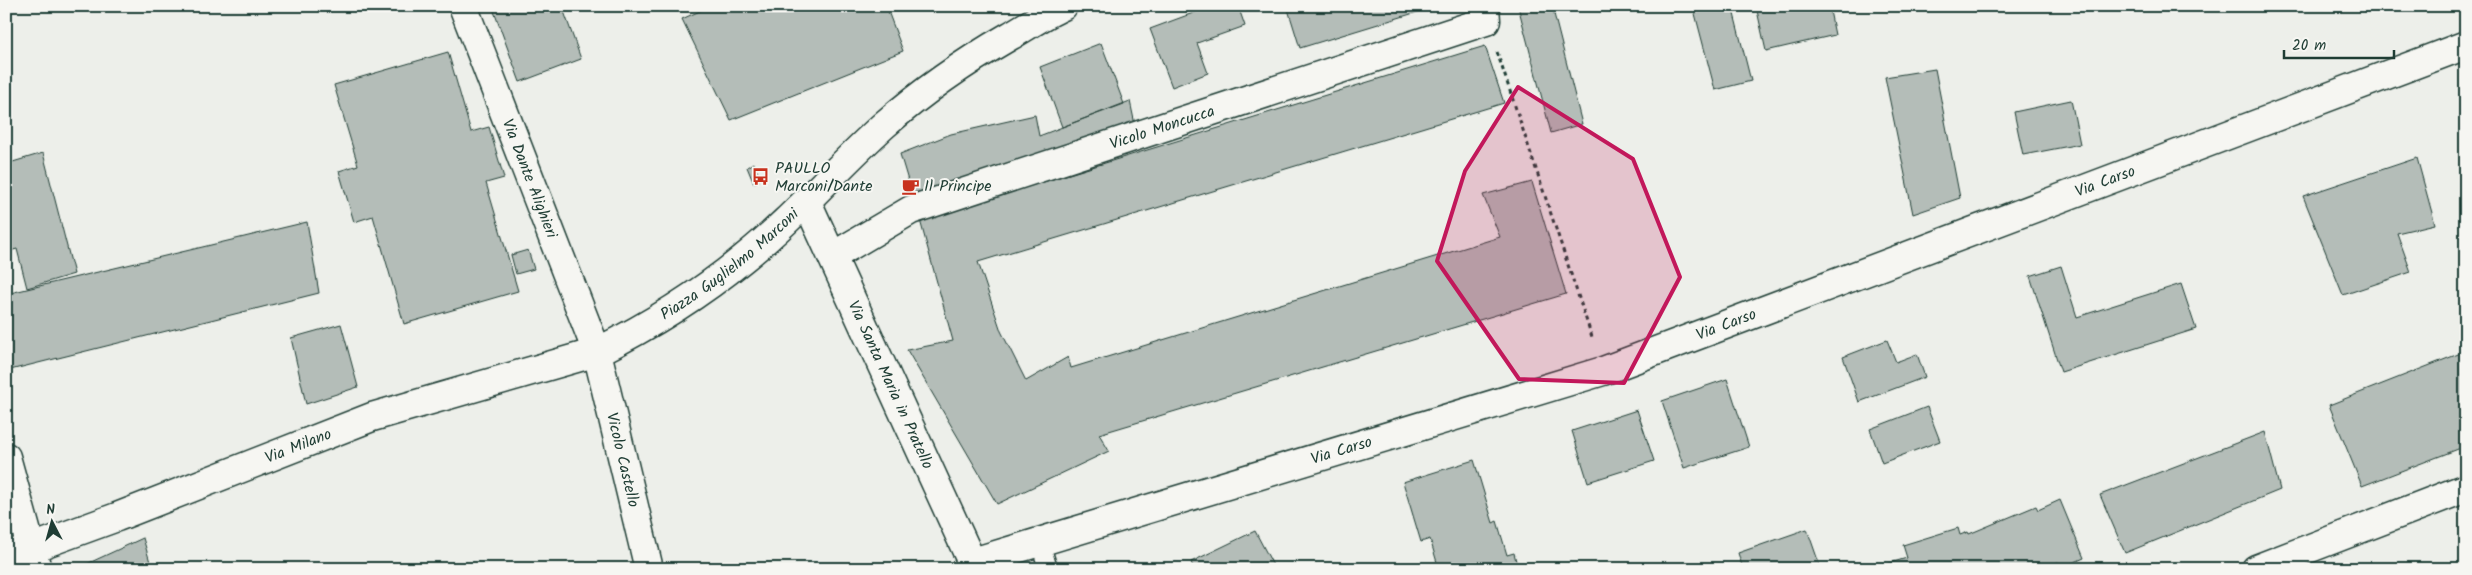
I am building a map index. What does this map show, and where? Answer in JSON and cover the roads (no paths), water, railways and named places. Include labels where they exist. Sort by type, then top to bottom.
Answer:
[{"type":"street","name":"Via Dante Alighieri","points":[[463,6],[597,352]]},
{"type":"street","name":"Piazza Guglielmo Marconi","points":[[597,352],[630,336],[697,293],[744,258],[807,202],[884,125],[925,91],[990,48],[1063,6]]},
{"type":"street","name":"Vicolo Moncucca","points":[[833,256],[911,210],[1486,13]]},
{"type":"street","name":"Via Carso","points":[[974,565],[1040,542],[1603,371],[2466,45]]},
{"type":"street","name":"Via Santa Maria in Pratello","points":[[807,202],[974,565]]},
{"type":"street","name":"Via Milano","points":[[25,557],[372,418],[597,352]]},
{"type":"street","name":"Vicolo Castello","points":[[597,352],[649,569]]},
{"type":"street","points":[[6,457],[25,557]]},
{"type":"street","points":[[2256,569],[2303,560],[2466,488]]},
{"type":"lane","points":[[1040,542],[1048,569]]},
{"type":"place","name":"PAULLO Marconi/Dante","points":[[761,177]]},
{"type":"place","name":"Il Principe","points":[[910,186]]}]
